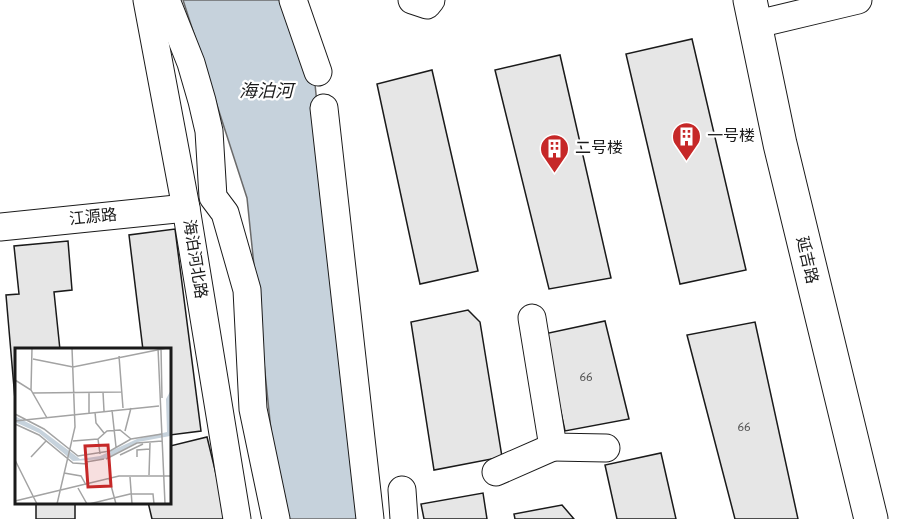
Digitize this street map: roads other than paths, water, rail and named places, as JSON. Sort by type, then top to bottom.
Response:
[{"type":"main road","name":"延吉路","points":[[754,12],[783,155],[871,519]]},
{"type":"street","name":"海泊河北路","points":[[147,0],[186,208],[237,519]]},
{"type":"street","points":[[166,0],[191,63],[202,101],[209,131],[213,197],[225,213],[247,290],[253,409],[276,519]]},
{"type":"street","points":[[293,0],[318,72]]},
{"type":"street","points":[[412,0],[427,5],[431,0]]},
{"type":"street","points":[[754,12],[858,0]]},
{"type":"street","points":[[324,108],[370,519]]},
{"type":"street","name":"江源路","points":[[0,227],[186,208]]},
{"type":"street","points":[[532,318],[553,447]]},
{"type":"street","points":[[496,471],[553,447],[606,448]]},
{"type":"street","points":[[402,490],[404,519]]},
{"type":"water","name":"海泊河","points":[[183,0],[285,0],[315,84],[358,519],[285,519],[276,479],[247,198]]},
{"type":"place","name":"一号楼","points":[[686,162]]},
{"type":"place","name":"二号楼","points":[[554,174]]}]
